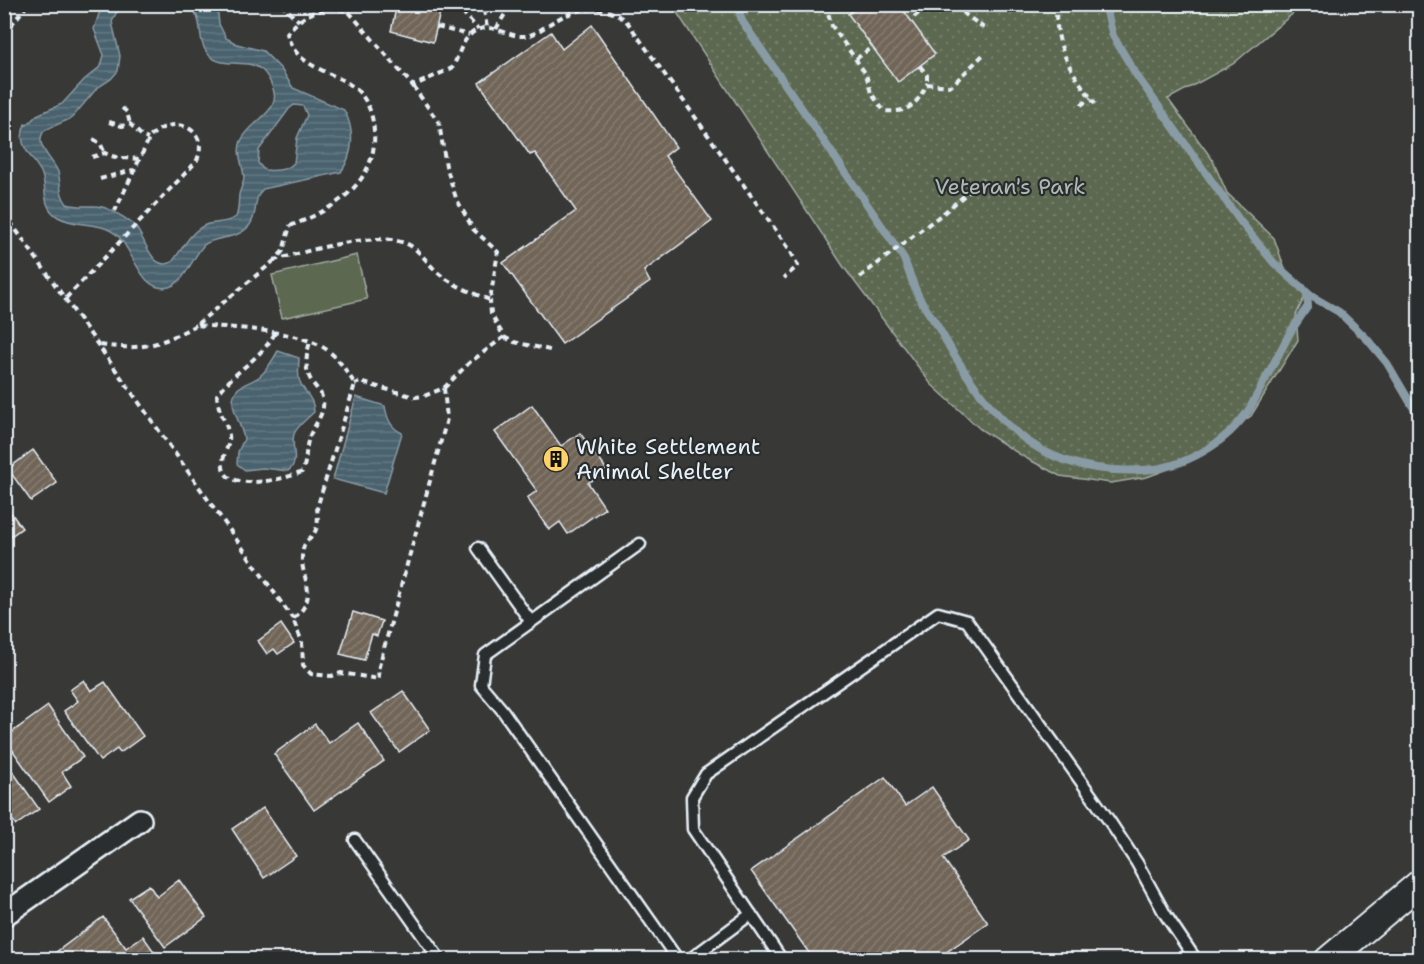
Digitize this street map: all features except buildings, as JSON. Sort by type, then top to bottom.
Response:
[{"type":"street","points":[[4,915],[140,819]]},
{"type":"street","points":[[1328,960],[1419,883]]},
{"type":"lane","points":[[640,544],[485,655],[481,685],[503,711],[678,960]]},
{"type":"lane","points":[[478,548],[531,622]]},
{"type":"lane","points":[[782,960],[693,829],[692,797],[706,774],[938,613],[967,621],[1110,822],[1137,863],[1165,914],[1196,960]]},
{"type":"lane","points":[[355,840],[440,960]]},
{"type":"lane","points":[[689,960],[751,914]]},
{"type":"path","points":[[4,34],[28,4]]},
{"type":"path","points":[[281,4],[299,21]]},
{"type":"path","points":[[455,4],[479,30]]},
{"type":"path","points":[[496,29],[512,4]]},
{"type":"path","points":[[825,4],[832,26],[866,74],[871,93],[884,111],[901,112],[918,101],[927,84],[927,75],[920,66]]},
{"type":"path","points":[[914,17],[930,4]]},
{"type":"path","points":[[956,4],[966,15],[984,28]]},
{"type":"path","points":[[1056,4],[1061,51],[1095,104]]},
{"type":"path","points":[[99,345],[146,347],[196,325],[275,260],[283,251],[290,226],[318,216],[346,195],[368,168],[374,150],[372,116],[369,107],[357,90],[313,66],[292,47],[287,33],[312,12],[341,9],[349,12],[413,86],[438,123],[446,166],[456,198],[473,229],[483,241],[498,252],[490,300],[491,314],[504,337],[514,342],[554,351]]},
{"type":"path","points":[[413,86],[452,68],[461,46],[470,35],[479,30],[496,29],[524,37],[577,11],[605,9],[621,16],[635,32],[790,250],[798,266],[784,278]]},
{"type":"path","points":[[484,10],[487,28]]},
{"type":"path","points":[[436,27],[470,35]]},
{"type":"path","points":[[856,59],[872,47]]},
{"type":"path","points":[[927,84],[951,86],[984,54]]},
{"type":"path","points":[[1081,105],[1091,98]]},
{"type":"path","points":[[122,108],[127,112],[130,124],[148,139]]},
{"type":"path","points":[[109,122],[122,126],[130,124]]},
{"type":"path","points":[[66,298],[184,176],[199,157],[196,137],[190,129],[180,124],[163,127],[148,139],[115,211]]},
{"type":"path","points":[[93,139],[100,142],[105,153]]},
{"type":"path","points":[[92,157],[105,153],[114,157],[126,156],[139,159]]},
{"type":"path","points":[[100,179],[134,170]]},
{"type":"path","points":[[860,277],[984,179]]},
{"type":"path","points":[[4,213],[293,619],[302,642],[303,665],[311,674],[331,676],[341,674],[379,679],[378,670],[447,419],[444,388]]},
{"type":"path","points":[[275,260],[364,240],[396,240],[417,250],[438,273],[455,284],[490,300]]},
{"type":"path","points":[[196,325],[275,333],[310,342],[331,352],[355,384]]},
{"type":"path","points":[[275,333],[261,354],[229,379],[217,395],[219,414],[229,434],[223,457],[224,472],[231,479],[238,481],[280,480],[302,472],[306,463],[308,441],[322,406],[322,398],[307,369],[306,356],[310,342]]},
{"type":"path","points":[[355,384],[360,382],[415,397],[424,396],[444,388],[469,363],[504,337]]},
{"type":"path","points":[[293,619],[303,611],[308,600],[303,558],[304,546],[317,526],[317,508],[355,384]]},
{"type":"green space","name":"Veteran's Park","points":[[672,5],[1303,5],[1233,64],[1168,99],[1212,159],[1227,193],[1274,238],[1286,272],[1305,296],[1296,315],[1298,340],[1251,416],[1182,464],[1147,477],[1111,483],[1060,476],[1024,457],[980,429],[931,384],[843,266]]},
{"type":"green space","points":[[357,255],[367,299],[282,318],[272,275]]},
{"type":"water","points":[[217,4],[219,24],[226,38],[237,44],[263,51],[281,69],[293,88],[344,110],[350,125],[352,141],[341,172],[263,189],[258,197],[254,217],[244,231],[204,245],[180,280],[169,287],[159,287],[151,284],[145,278],[124,243],[111,231],[65,220],[52,213],[47,202],[41,172],[26,150],[22,138],[25,124],[27,125],[37,115],[62,104],[84,80],[101,66],[104,55],[94,29],[102,5],[160,5],[124,8],[116,13],[112,22],[120,56],[118,71],[111,79],[97,88],[72,118],[45,130],[42,135],[42,146],[58,172],[61,192],[67,204],[100,206],[125,218],[137,229],[158,262],[165,264],[172,262],[192,235],[202,227],[236,217],[244,177],[239,154],[241,141],[270,109],[275,95],[267,76],[257,67],[250,64],[221,62],[208,54],[204,48],[195,13],[191,8],[183,5]],"holes":[[[294,105],[303,106],[307,115],[297,138],[294,163],[284,169],[264,170],[258,163],[259,150],[289,109]]]},
{"type":"water","points":[[278,351],[299,358],[299,379],[311,400],[314,412],[295,431],[293,439],[295,458],[288,471],[263,468],[245,470],[237,464],[238,452],[244,439],[234,408],[234,396],[239,388],[264,373]]},
{"type":"water","points":[[356,397],[385,406],[390,422],[402,433],[384,493],[333,479]]},
{"type":"waterway","points":[[737,4],[742,21],[903,257],[920,300],[975,387],[1003,420],[1036,447],[1075,464],[1121,470],[1159,468],[1189,459],[1204,451],[1241,421],[1250,408],[1291,331],[1308,306],[1307,295],[1303,288]]},
{"type":"waterway","points":[[1105,4],[1113,36],[1137,76],[1240,221],[1274,263],[1311,296],[1339,312],[1367,339],[1387,363],[1420,419]]},
{"type":"place","name":"White Settlement Animal Shelter","points":[[556,459]]}]
